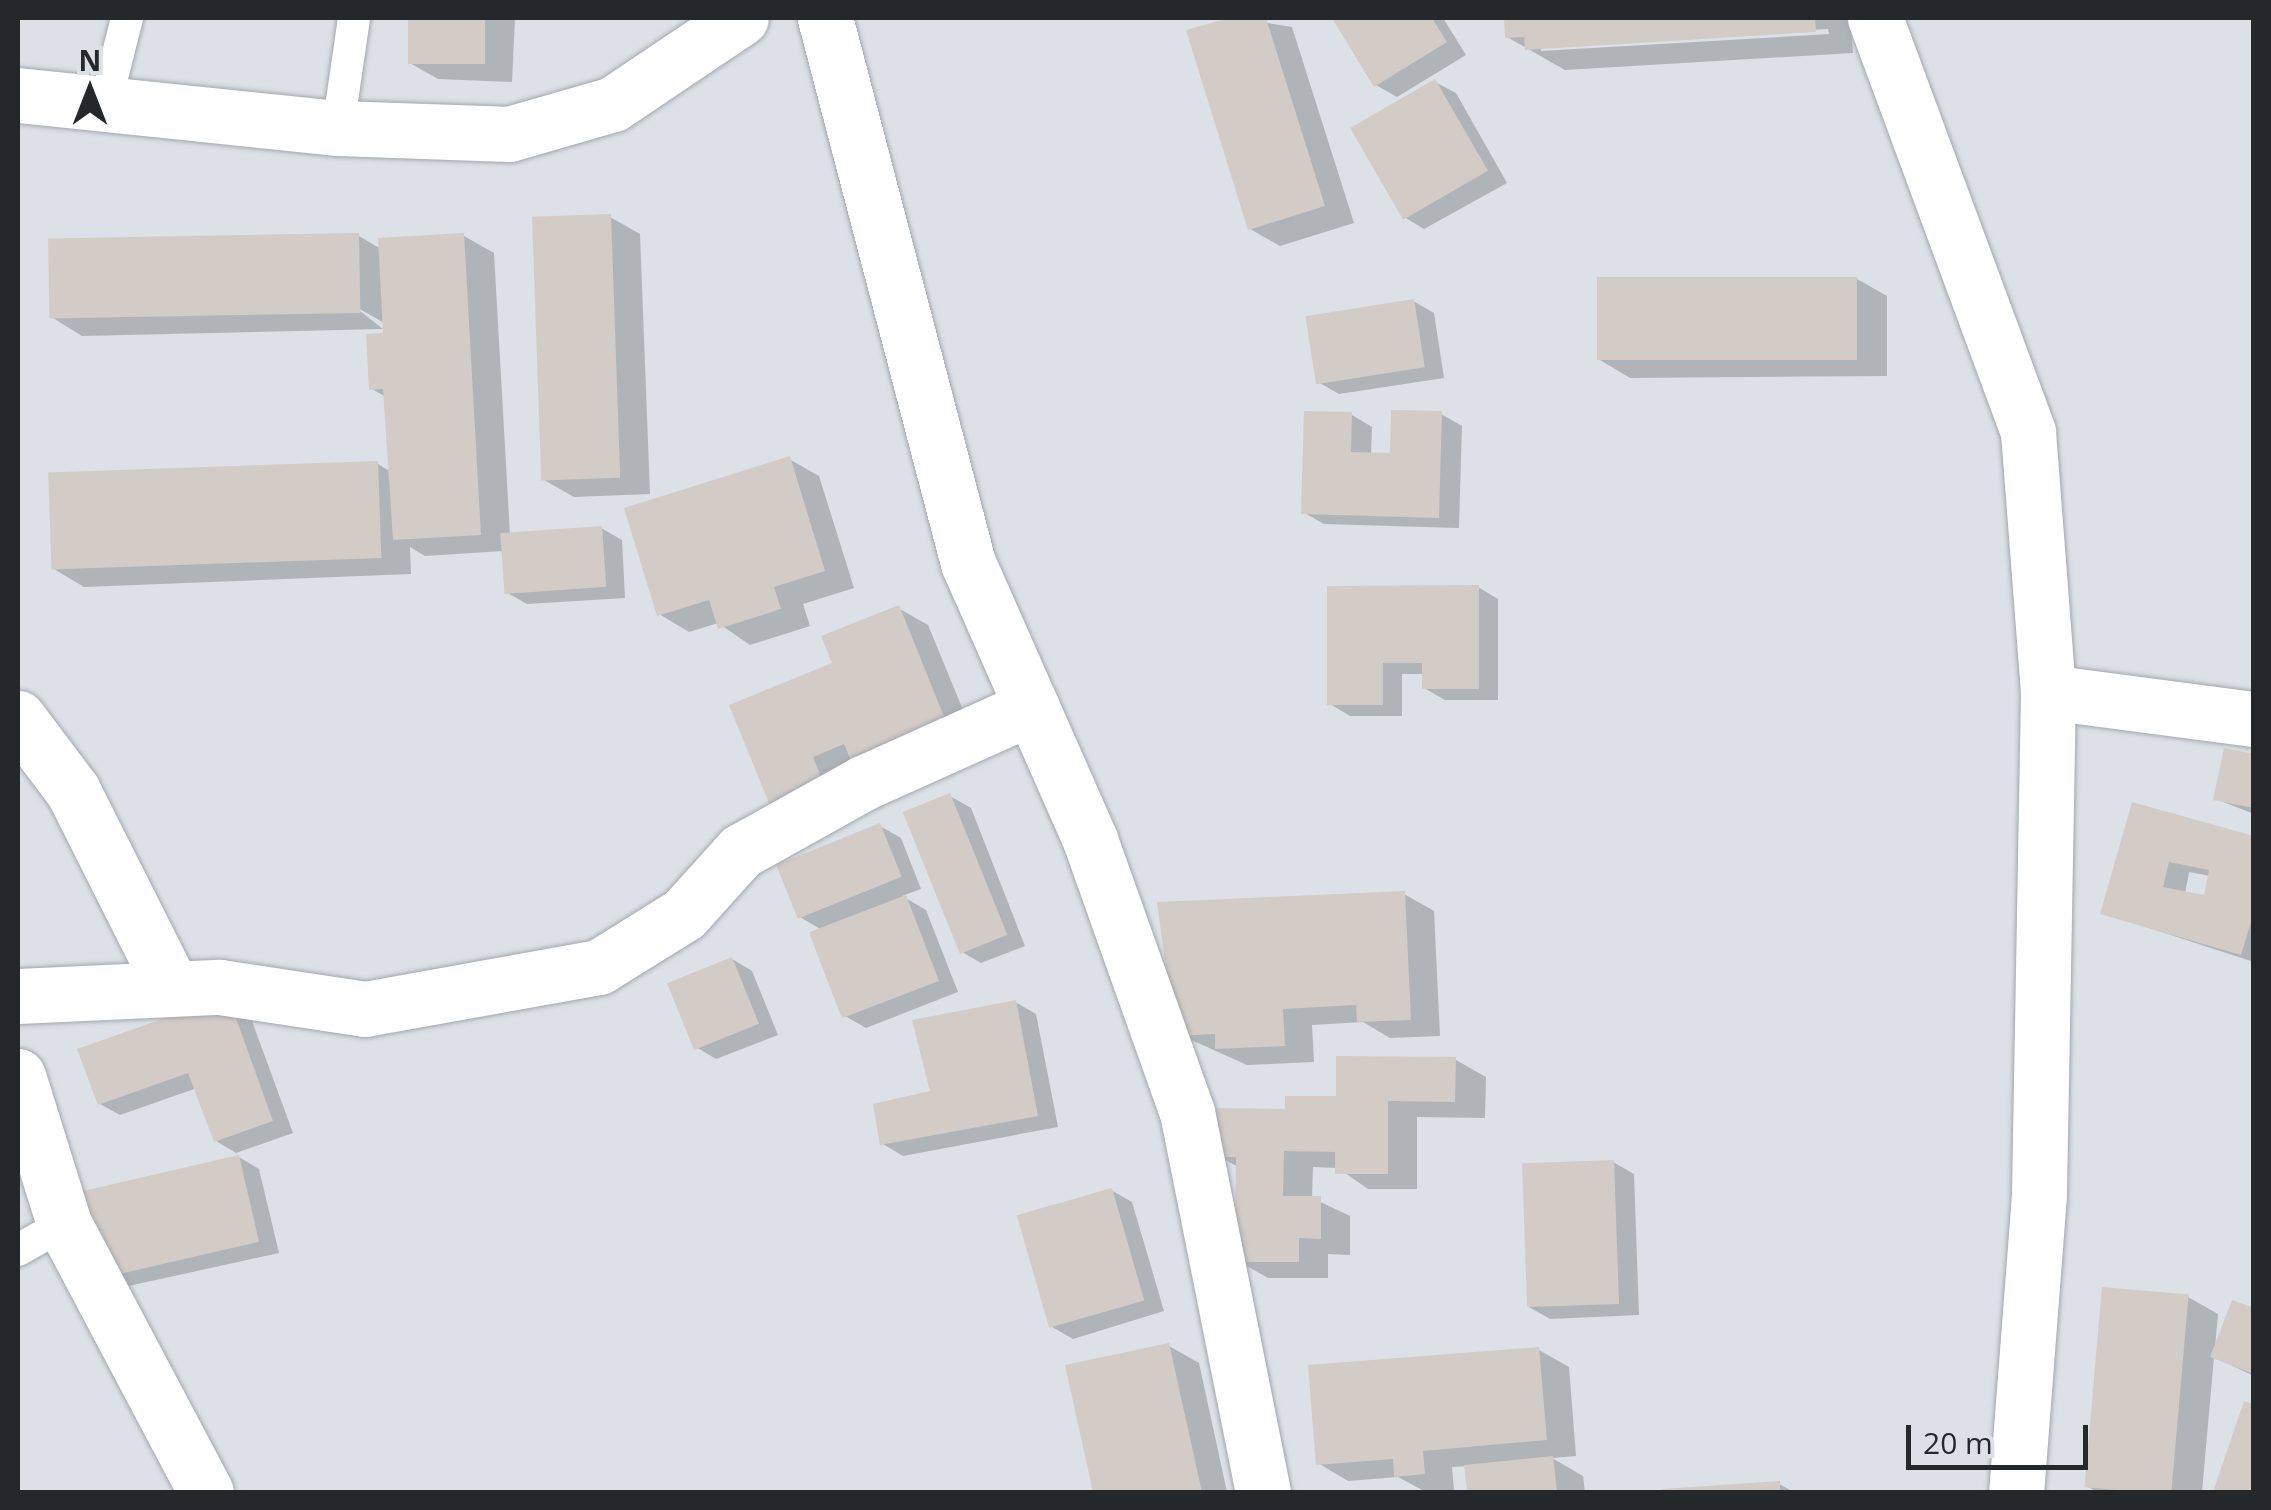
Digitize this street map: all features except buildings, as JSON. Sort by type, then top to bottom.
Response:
[{"type":"street","points":[[18,95],[104,109],[338,128],[509,134],[613,104],[740,18]]},
{"type":"street","points":[[825,18],[968,563],[1032,708],[1186,1112],[1263,1492]]},
{"type":"street","points":[[1875,18],[2028,432],[2048,692],[2039,1195],[2016,1492]]},
{"type":"street","points":[[2048,692],[2254,719]]},
{"type":"street","points":[[18,996],[172,988],[365,1009],[598,967],[684,914],[741,851],[863,783],[1032,708]]},
{"type":"street","points":[[18,718],[73,791],[172,988]]},
{"type":"street","points":[[18,1076],[64,1224],[206,1492]]},
{"type":"lane","points":[[104,109],[128,18]]},
{"type":"lane","points":[[338,128],[354,18]]},
{"type":"lane","points":[[18,1250],[64,1224]]}]
